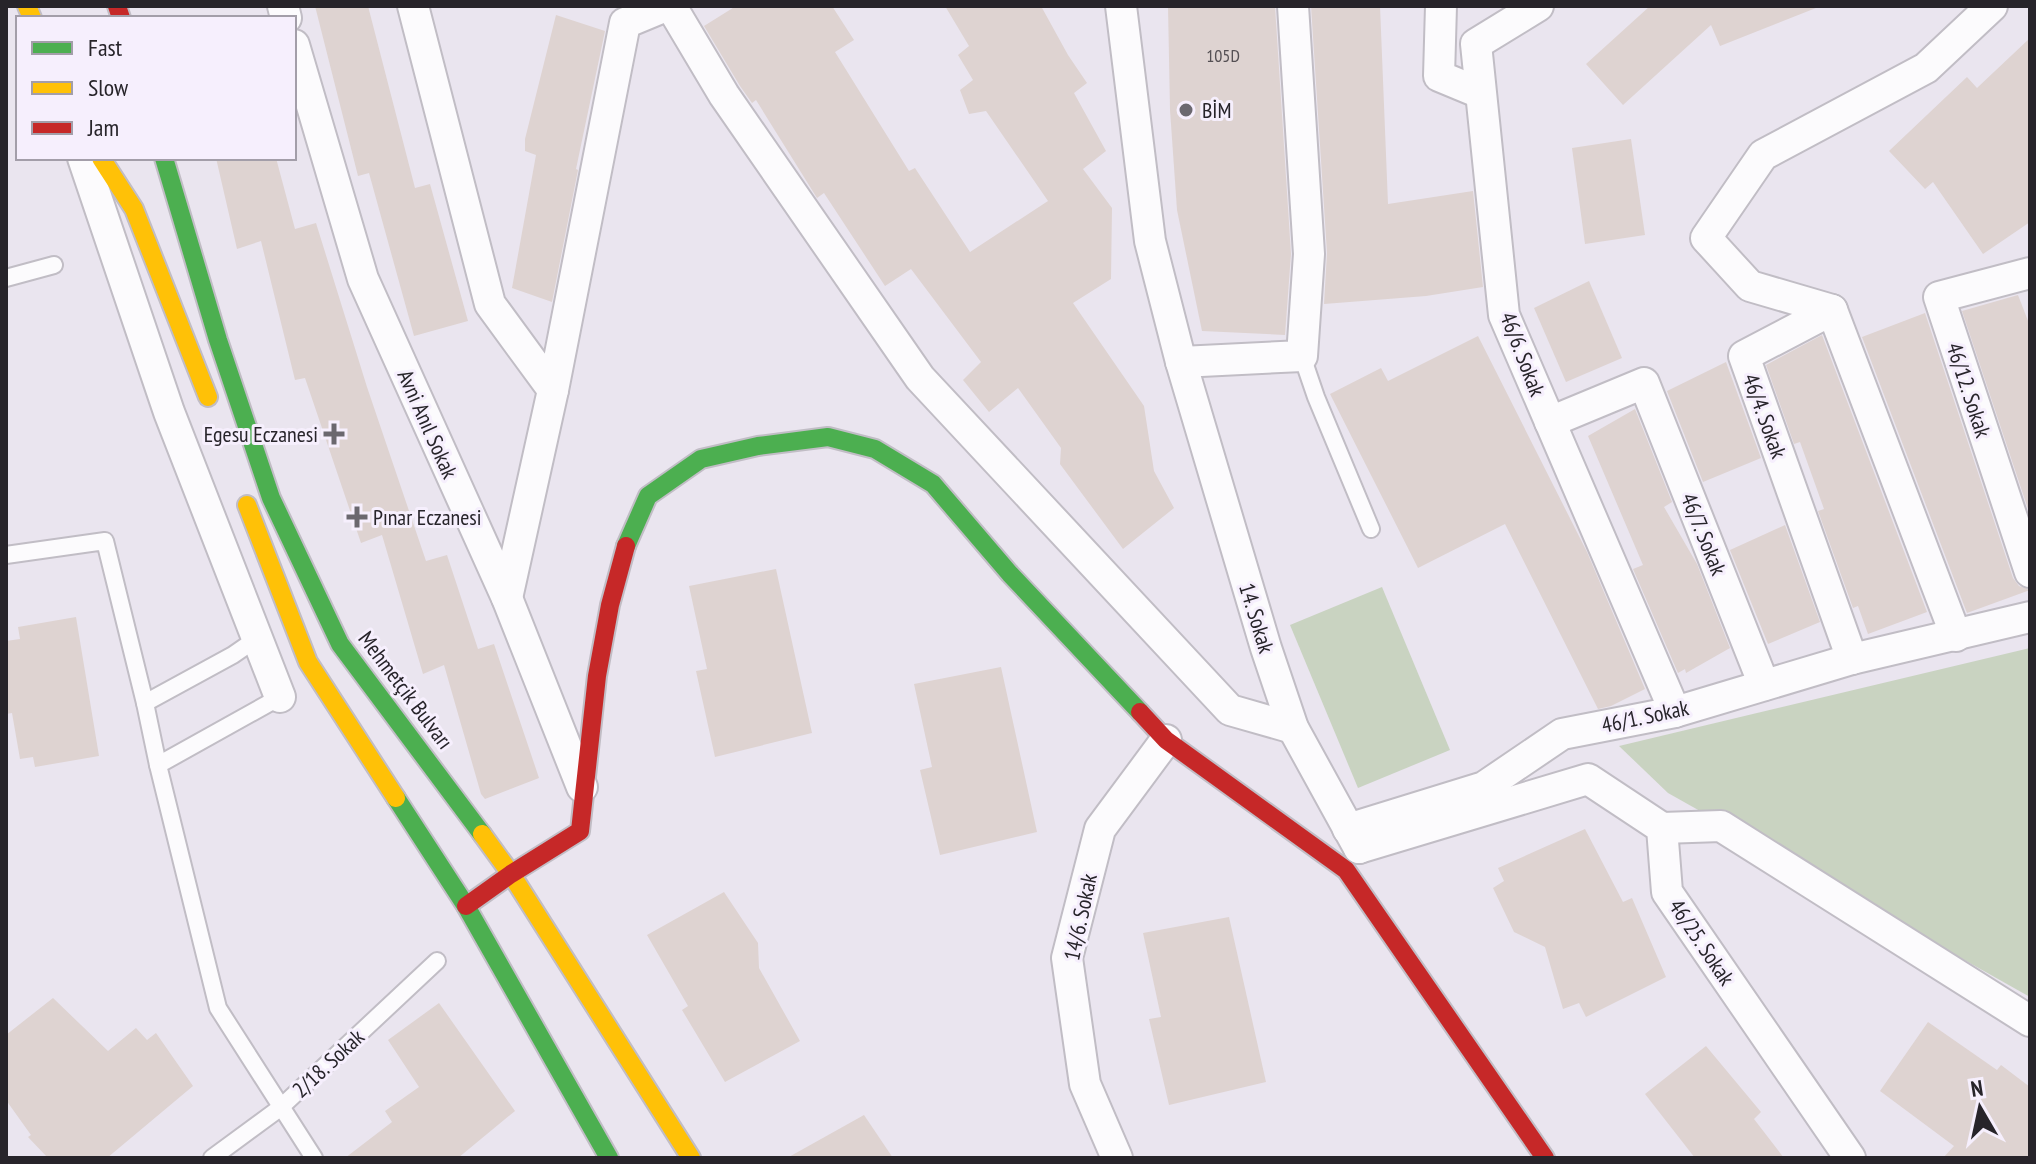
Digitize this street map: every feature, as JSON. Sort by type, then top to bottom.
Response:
[{"type":"main road","points":[[102,160],[134,209],[217,420]]},
{"type":"main road","name":"Mehmetçik Bulvarı","points":[[165,160],[218,340],[271,498],[340,644],[511,874],[691,1158]]},
{"type":"main road","points":[[466,906],[580,831],[597,676],[610,605],[624,550],[648,496],[701,459],[758,446],[828,437],[875,449],[933,484],[1010,574],[1166,740],[1351,849]]},
{"type":"main road","points":[[238,480],[308,662],[466,906],[609,1158]]},
{"type":"main road","name":"14. Sokak","points":[[1351,849],[1545,1158]]},
{"type":"street","points":[[6,7],[14,6]]},
{"type":"street","points":[[413,6],[490,304],[553,390]]},
{"type":"street","points":[[507,598],[553,390],[625,23],[669,6],[724,95],[920,378],[1230,710],[1293,728]]},
{"type":"street","name":"14. Sokak","points":[[1121,6],[1150,241],[1181,362],[1266,648],[1293,728],[1351,849]]},
{"type":"street","points":[[1181,362],[1302,356],[1309,254],[1293,6]]},
{"type":"street","points":[[1441,6],[1439,76],[1480,93]]},
{"type":"street","name":"46/6. Sokak","points":[[1538,6],[1476,44],[1504,315],[1675,712]]},
{"type":"street","points":[[1956,636],[1832,310],[1750,286],[1706,238],[1763,155],[1926,68],[1992,6]]},
{"type":"street","name":"Avni Anıl Sokak","points":[[296,52],[363,279],[507,598],[585,795]]},
{"type":"street","points":[[84,160],[169,412],[280,697]]},
{"type":"street","name":"46/12. Sokak","points":[[2030,273],[1939,297],[2030,572]]},
{"type":"street","name":"46/4. Sokak","points":[[1832,310],[1744,356],[1852,659]]},
{"type":"street","name":"46/7. Sokak","points":[[1550,422],[1644,383],[1764,685]]},
{"type":"street","name":"46/1. Sokak","points":[[1351,849],[1484,787],[1562,734],[1675,712],[1852,659],[2030,617]]},
{"type":"street","points":[[280,697],[308,662],[340,644]]},
{"type":"street","name":"14/6. Sokak","points":[[1117,1158],[1085,1084],[1067,958],[1100,829],[1166,740]]},
{"type":"street","points":[[1351,849],[1588,779],[1662,828],[1721,826],[2030,1021]]},
{"type":"street","name":"46/25. Sokak","points":[[1662,828],[1667,892],[1850,1158]]},
{"type":"lane","points":[[6,278],[54,265]]},
{"type":"lane","points":[[1302,356],[1371,529]]},
{"type":"lane","points":[[6,555],[105,541],[218,1008],[314,1158]]},
{"type":"lane","points":[[145,703],[233,655],[259,637]]},
{"type":"lane","points":[[158,765],[280,697]]},
{"type":"lane","name":"2/18. Sokak","points":[[212,1158],[280,1108],[437,961]]},
{"type":"green space","points":[[1382,587],[1450,750],[1358,788],[1290,625]]},
{"type":"green space","points":[[2030,648],[2030,997],[1668,793],[1619,746]]},
{"type":"building","points":[[315,6],[368,6],[415,188],[430,184],[468,321],[414,336],[369,173],[358,176]]},
{"type":"building","points":[[736,6],[832,6],[854,40],[835,52],[909,171],[915,168],[970,252],[1048,201],[986,111],[969,114],[960,90],[973,80],[958,55],[969,46],[945,6],[1041,6],[1087,83],[1074,93],[1106,151],[1083,169],[1112,208],[1111,279],[1073,303],[1144,406],[1154,471],[1174,508],[1123,549],[1060,464],[1061,448],[1018,388],[989,412],[963,380],[981,362],[911,269],[885,286],[824,193],[817,198],[756,100],[752,103],[740,86],[704,26]]},
{"type":"building","points":[[1168,6],[1275,6],[1291,254],[1285,335],[1202,331],[1177,210],[1170,110]]},
{"type":"building","points":[[1311,6],[1380,6],[1388,204],[1473,191],[1483,287],[1426,296],[1324,304],[1327,253]]},
{"type":"building","points":[[1650,6],[1816,8],[1720,46],[1711,25],[1623,105],[1586,64]]},
{"type":"building","points":[[556,15],[605,31],[552,302],[512,288],[536,155],[525,151],[525,139]]},
{"type":"building","points":[[2030,38],[2030,222],[1983,254],[1933,182],[1925,189],[1889,151],[1967,77],[1977,88]]},
{"type":"building","points":[[1631,139],[1645,235],[1585,244],[1572,148]]},
{"type":"building","points":[[216,160],[277,160],[295,229],[316,223],[426,561],[447,555],[478,649],[494,644],[539,778],[485,799],[481,794],[444,665],[423,674],[382,535],[361,543],[305,378],[295,380],[261,241],[237,249]]},
{"type":"building","points":[[1589,281],[1622,358],[1566,382],[1534,308]]},
{"type":"building","points":[[2018,295],[2030,326],[2030,515],[1962,311]]},
{"type":"building","points":[[1925,313],[2013,578],[2019,586],[2030,590],[1967,613],[1862,337]]},
{"type":"building","points":[[1822,335],[1927,612],[1868,634],[1858,606],[1853,608],[1818,511],[1824,509],[1800,442],[1794,444],[1766,365]]},
{"type":"building","points":[[1478,336],[1587,552],[1645,689],[1611,706],[1598,709],[1505,524],[1418,568],[1330,394],[1381,368],[1388,381]]},
{"type":"building","points":[[1726,362],[1761,458],[1703,482],[1667,391]]},
{"type":"building","points":[[1635,409],[1672,502],[1664,507],[1697,564],[1730,648],[1686,673],[1685,669],[1678,673],[1633,569],[1643,565],[1588,436]]},
{"type":"building","points":[[1785,525],[1820,622],[1768,644],[1730,550]]},
{"type":"building","points":[[776,569],[812,733],[715,757],[696,671],[707,669],[689,586]]},
{"type":"building","points":[[76,617],[99,756],[35,767],[33,757],[20,759],[12,713],[6,714],[6,641],[20,639],[18,627]]},
{"type":"building","points":[[1001,667],[1037,832],[940,855],[920,770],[932,767],[914,684]]},
{"type":"building","points":[[1585,829],[1623,902],[1632,898],[1666,977],[1586,1017],[1579,1003],[1563,1009],[1545,947],[1514,932],[1493,888],[1504,881],[1498,868]]},
{"type":"building","points":[[724,892],[758,943],[759,968],[800,1041],[725,1082],[682,1010],[688,1006],[647,935]]},
{"type":"building","points":[[1229,917],[1266,1082],[1169,1105],[1149,1019],[1161,1017],[1143,933]]},
{"type":"building","points":[[53,998],[108,1051],[136,1028],[147,1040],[156,1033],[193,1086],[107,1158],[48,1158],[28,1137],[31,1135],[6,1100],[6,1035]]},
{"type":"building","points":[[439,1003],[515,1111],[458,1158],[345,1158],[392,1122],[385,1111],[419,1087],[388,1040]]},
{"type":"building","points":[[1928,1022],[1997,1070],[2001,1065],[2030,1087],[2030,1158],[1943,1158],[1954,1146],[1880,1091]]},
{"type":"building","points":[[1706,1046],[1761,1112],[1754,1119],[1784,1158],[1695,1158],[1645,1094]]},
{"type":"building","points":[[864,1115],[893,1158],[787,1158]]},
{"type":"traffic: fast","points":[[165,160],[218,340],[271,498],[340,644],[482,834]]},
{"type":"traffic: fast","points":[[626,546],[648,496],[701,459],[758,446],[828,437],[875,449],[933,484],[1010,574],[1140,712]]},
{"type":"traffic: fast","points":[[396,798],[466,906],[609,1158]]},
{"type":"traffic: slow","points":[[27,6],[31,16]]},
{"type":"traffic: slow","points":[[102,160],[134,209],[208,397]]},
{"type":"traffic: slow","points":[[247,505],[308,662],[396,798]]},
{"type":"traffic: slow","points":[[482,834],[511,874],[691,1158]]},
{"type":"traffic: jam","points":[[117,6],[120,16]]},
{"type":"traffic: jam","points":[[466,906],[580,831],[597,676],[610,605],[626,546]]},
{"type":"traffic: jam","points":[[1140,712],[1166,740],[1346,870],[1545,1158]]},
{"type":"place","name":"BİM","points":[[1186,110]]},
{"type":"place","name":"Egesu Eczanesi","points":[[334,434]]},
{"type":"place","name":"Pınar Eczanesi","points":[[357,517]]}]
